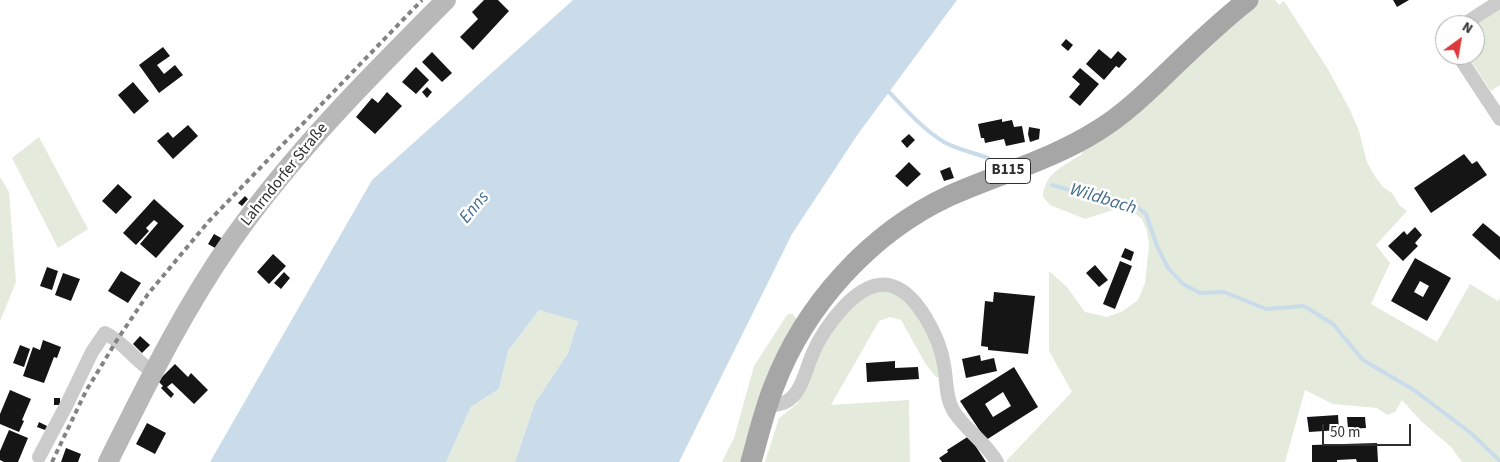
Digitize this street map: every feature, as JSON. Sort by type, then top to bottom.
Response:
[{"type":"main road","name":"B115","points":[[751,462],[767,405],[786,359],[817,306],[855,262],[878,242],[921,211],[947,197],[1071,146],[1099,130],[1124,112],[1214,28],[1248,0]]},
{"type":"street","name":"Lahrndorfer Straße","points":[[108,462],[153,372],[189,308],[232,240],[312,138],[446,0]]},
{"type":"street","points":[[1478,15],[1500,1]]},
{"type":"street","points":[[1465,65],[1500,119]]},
{"type":"street","points":[[767,405],[781,404],[789,400],[796,392],[813,351],[833,320],[852,298],[867,288],[888,285],[899,289],[912,300],[931,327],[940,346],[948,399],[954,411],[992,453],[997,462]]},
{"type":"street","points":[[39,457],[92,352],[105,333],[123,344],[142,365],[153,372]]},
{"type":"shaded area","points":[[1259,0],[1275,0],[1279,5],[1284,1],[1329,71],[1350,110],[1359,131],[1367,162],[1374,175],[1383,187],[1392,193],[1400,206],[1407,211],[1376,245],[1390,263],[1371,304],[1437,342],[1470,284],[1498,301],[1500,298],[1500,462],[1462,462],[1451,447],[1421,421],[1402,400],[1395,412],[1387,415],[1377,408],[1333,404],[1305,390],[1285,462],[1007,462],[1072,392],[1049,351],[1049,271],[1067,287],[1085,312],[1107,317],[1123,311],[1138,300],[1145,283],[1149,245],[1147,231],[1142,219],[1133,212],[1119,208],[1085,219],[1050,205],[1043,197],[1047,182],[1056,171],[1082,154],[1084,146]]},
{"type":"shaded area","points":[[1500,8],[1500,85],[1491,91],[1474,65],[1485,65],[1485,18]]},
{"type":"shaded area","points":[[39,137],[88,229],[58,248],[12,158]]},
{"type":"shaded area","points":[[0,177],[9,192],[16,282],[0,321]]},
{"type":"shaded area","points":[[875,288],[901,295],[933,336],[939,377],[936,377],[925,363],[901,320],[890,317],[879,321],[831,405],[909,400],[910,462],[765,462],[779,418],[797,404],[826,338],[846,311]]},
{"type":"shaded area","points":[[539,310],[578,320],[568,353],[535,403],[515,462],[446,462],[471,407],[499,389],[508,351]]},
{"type":"shaded area","points":[[789,314],[793,314],[797,320],[744,462],[722,462],[734,438],[754,366]]},
{"type":"water","name":"Enns","points":[[573,0],[957,0],[858,134],[792,234],[679,462],[515,462],[535,403],[568,353],[578,321],[539,310],[508,351],[499,389],[471,407],[446,462],[210,462],[372,180]]},
{"type":"building","points":[[484,0],[498,0],[509,11],[473,50],[460,37],[478,19],[472,12]]},
{"type":"building","points":[[1393,0],[1409,0],[1397,7]]},
{"type":"building","points":[[1066,39],[1073,45],[1068,51],[1061,45]]},
{"type":"building","points":[[163,47],[170,56],[157,65],[164,74],[175,65],[183,75],[159,93],[139,65]]},
{"type":"building","points":[[1099,49],[1111,59],[1118,51],[1127,59],[1119,68],[1116,66],[1104,80],[1086,64]]},
{"type":"building","points":[[432,52],[452,73],[442,82],[422,62]]},
{"type":"building","points":[[416,67],[429,80],[416,94],[402,82]]},
{"type":"building","points":[[1080,68],[1099,84],[1080,106],[1069,97],[1080,84],[1072,77]]},
{"type":"building","points":[[133,82],[149,101],[134,114],[118,95]]},
{"type":"building","points":[[427,87],[432,92],[427,98],[422,92]]},
{"type":"building","points":[[387,92],[402,106],[375,134],[356,117],[372,98],[378,103]]},
{"type":"building","points":[[1002,119],[1002,122],[1012,120],[1014,127],[1022,126],[1025,142],[1006,146],[1004,139],[985,143],[984,138],[981,138],[978,124]]},
{"type":"building","points":[[188,125],[198,136],[173,159],[157,141],[168,132],[173,138]]},
{"type":"building","points":[[1029,127],[1040,129],[1039,139],[1030,142]]},
{"type":"building","points":[[909,134],[915,140],[907,148],[901,141]]},
{"type":"building","points":[[1464,154],[1472,164],[1477,161],[1487,175],[1431,213],[1414,188]]},
{"type":"building","points":[[909,162],[921,174],[907,187],[895,176]]},
{"type":"building","points":[[950,167],[954,178],[944,181],[940,171]]},
{"type":"building","points":[[118,184],[132,197],[116,214],[102,201]]},
{"type":"building","points":[[245,196],[248,199],[242,206],[238,203]]},
{"type":"building","points":[[154,199],[184,226],[156,258],[140,244],[158,223],[154,220],[146,228],[149,231],[136,245],[123,233]]},
{"type":"building","points":[[1483,223],[1500,237],[1500,260],[1472,235]]},
{"type":"building","points":[[1415,227],[1422,235],[1415,243],[1418,246],[1403,261],[1388,246],[1404,231],[1407,235]]},
{"type":"building","points":[[214,234],[223,239],[217,249],[208,244]]},
{"type":"building","points":[[1125,248],[1134,252],[1131,261],[1121,257]]},
{"type":"building","points":[[273,254],[286,266],[269,284],[257,272]]},
{"type":"building","points":[[1415,258],[1451,278],[1427,321],[1391,301]],"holes":[[[1420,281],[1429,286],[1423,297],[1414,292]]]},
{"type":"building","points":[[1120,261],[1132,266],[1115,309],[1103,304]]},
{"type":"building","points":[[1095,265],[1108,280],[1099,287],[1086,273]]},
{"type":"building","points":[[47,267],[58,271],[52,290],[40,286]]},
{"type":"building","points":[[121,271],[141,283],[128,303],[108,291]]},
{"type":"building","points":[[284,272],[290,278],[281,289],[274,283]]},
{"type":"building","points":[[63,273],[80,279],[71,301],[55,295]]},
{"type":"building","points":[[994,292],[1035,296],[1028,354],[988,350],[988,347],[981,346],[985,301],[993,302]]},
{"type":"building","points":[[140,336],[150,345],[142,353],[133,344]]},
{"type":"building","points":[[43,340],[61,347],[57,358],[54,357],[44,383],[23,376],[33,347],[40,350]]},
{"type":"building","points":[[20,345],[30,349],[24,367],[13,363]]},
{"type":"building","points":[[980,355],[981,361],[994,358],[997,371],[966,378],[962,359]]},
{"type":"building","points":[[895,361],[895,368],[918,367],[919,379],[867,382],[866,363]]},
{"type":"building","points":[[175,364],[188,377],[191,373],[208,390],[194,404],[172,383],[167,387],[174,394],[171,398],[161,388],[163,386],[158,381]]},
{"type":"building","points":[[1014,367],[1038,407],[986,440],[960,401]],"holes":[[[1003,392],[1011,406],[993,417],[985,404]]]},
{"type":"building","points":[[10,390],[31,399],[19,432],[0,424],[0,414]]},
{"type":"building","points":[[54,398],[60,398],[60,405],[54,405]]},
{"type":"building","points":[[1338,415],[1339,430],[1309,432],[1307,417]]},
{"type":"building","points":[[1347,417],[1365,417],[1366,428],[1348,429]]},
{"type":"building","points":[[39,422],[47,426],[45,430],[37,427]]},
{"type":"building","points":[[147,423],[166,433],[155,454],[136,444]]},
{"type":"building","points":[[9,430],[28,438],[18,462],[4,462],[0,460],[0,451]]},
{"type":"building","points":[[969,436],[986,462],[942,462],[939,458],[948,452],[947,450]]},
{"type":"building","points":[[1377,443],[1378,462],[1357,462],[1356,459],[1337,460],[1337,462],[1312,462],[1312,445]]},
{"type":"building","points":[[66,448],[81,454],[78,462],[61,462]]},
{"type":"waterway","name":"Wildbach","points":[[886,89],[936,137],[955,147],[988,158]]},
{"type":"waterway","name":"Wildbach","points":[[1052,185],[1136,206],[1146,214],[1157,246],[1168,268],[1183,284],[1200,293],[1224,292],[1266,309],[1304,306],[1333,324],[1363,360],[1414,390],[1472,434],[1500,461]]},
{"type":"railway","points":[[52,462],[86,391],[148,294],[209,221],[422,0]]}]
